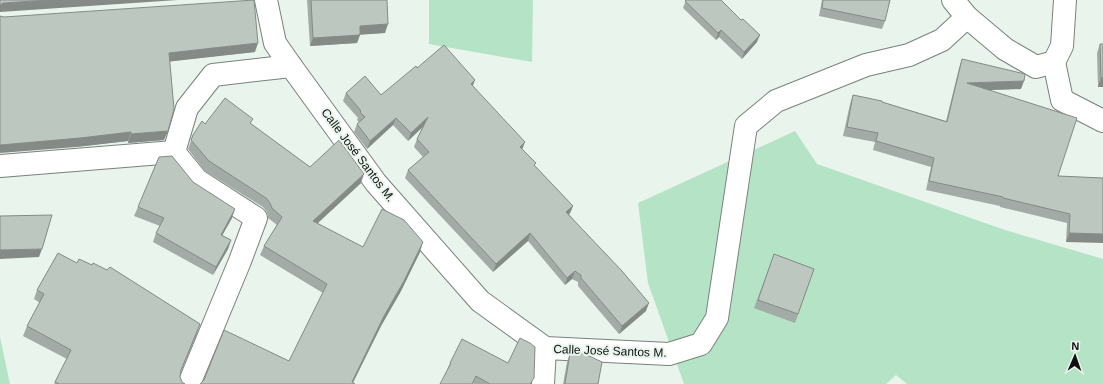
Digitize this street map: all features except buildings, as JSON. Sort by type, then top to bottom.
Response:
[{"type":"street","name":"Calle José Santos M.","points":[[266,0],[275,43],[291,66],[376,183],[480,301],[545,348],[669,354],[701,344],[717,318],[746,126],[776,101],[866,65],[909,55],[942,40],[967,17]]},
{"type":"street","points":[[953,0],[967,17],[1005,48],[1036,67],[1054,62]]},
{"type":"street","points":[[1065,0],[1062,46],[1054,62],[1062,100],[1103,121]]},
{"type":"street","points":[[174,152],[187,108],[213,75],[291,66]]},
{"type":"street","points":[[0,166],[174,152]]},
{"type":"street","points":[[174,152],[197,180],[256,218],[240,261],[189,384]]},
{"type":"street","points":[[543,384],[545,348]]},
{"type":"green space","points":[[429,0],[533,0],[532,62],[429,44]]},
{"type":"green space","points":[[795,131],[817,164],[1005,230],[1103,259],[1103,384],[907,384],[896,375],[886,384],[684,384],[648,283],[638,203]]},
{"type":"green space","points":[[0,337],[10,384],[0,384]]}]
